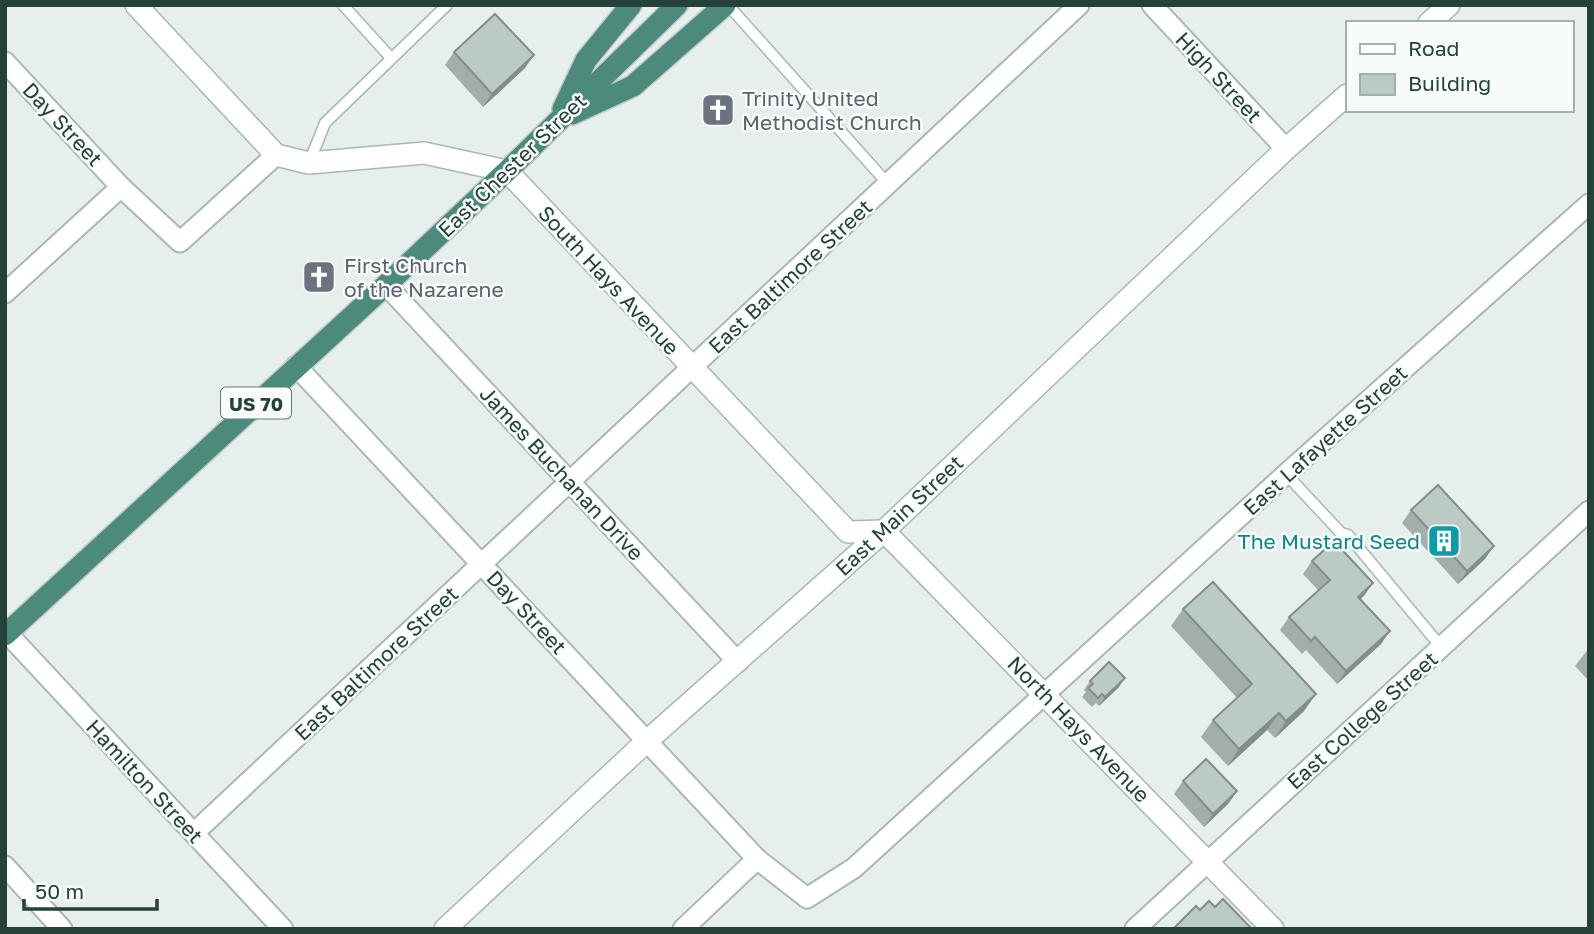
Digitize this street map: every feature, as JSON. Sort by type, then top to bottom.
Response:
[{"type":"highway","points":[[558,121],[586,60],[631,5]]},
{"type":"highway","name":"East Chester Street","points":[[6,634],[386,285],[677,5]]},
{"type":"highway","points":[[558,121],[633,86],[726,5]]},
{"type":"street","points":[[136,5],[276,155],[309,163],[424,153],[507,171]]},
{"type":"street","name":"East Baltimore Street","points":[[194,833],[1079,5]]},
{"type":"street","name":"High Street","points":[[1152,5],[1286,149]]},
{"type":"street","points":[[1431,21],[1449,5]]},
{"type":"street","name":"Day Street","points":[[5,62],[121,187],[180,242],[276,155]]},
{"type":"street","name":"East Main Street","points":[[445,929],[647,741],[884,531],[1286,149],[1346,96]]},
{"type":"street","name":"South Hays Avenue","points":[[507,171],[848,532],[884,531]]},
{"type":"street","points":[[5,293],[121,187]]},
{"type":"street","name":"East Lafayette Street","points":[[757,859],[807,898],[853,868],[1286,474],[1589,204]]},
{"type":"street","name":"James Buchanan Drive","points":[[386,285],[738,662]]},
{"type":"street","name":"Day Street","points":[[296,366],[757,859]]},
{"type":"street","name":"East College Street","points":[[1135,929],[1589,510]]},
{"type":"street","name":"North Hays Avenue","points":[[884,531],[1273,929]]},
{"type":"street","name":"Hamilton Street","points":[[6,634],[283,929]]},
{"type":"street","points":[[683,929],[757,859]]},
{"type":"street","points":[[5,866],[62,929]]},
{"type":"lane","points":[[343,5],[391,58]]},
{"type":"lane","points":[[309,163],[325,123],[447,5]]},
{"type":"lane","points":[[726,5],[888,184]]},
{"type":"lane","points":[[1286,474],[1340,533],[1349,535],[1442,648]]},
{"type":"building","points":[[495,14],[534,55],[492,94],[454,52]]},
{"type":"building","points":[[1438,485],[1494,546],[1467,571],[1411,510]]},
{"type":"building","points":[[1334,541],[1373,583],[1358,597],[1390,631],[1346,671],[1315,637],[1311,641],[1289,617],[1330,580],[1312,561]]},
{"type":"building","points":[[1213,582],[1316,694],[1286,721],[1279,713],[1239,749],[1213,720],[1252,684],[1183,609]]},
{"type":"building","points":[[1109,662],[1125,678],[1105,697],[1102,694],[1098,698],[1088,688],[1093,684],[1090,681]]},
{"type":"building","points":[[1206,759],[1237,791],[1213,814],[1183,781]]},
{"type":"building","points":[[1223,899],[1252,929],[1173,929],[1196,906],[1200,910],[1209,901],[1215,907]]},
{"type":"place","name":"Trinity United Methodist Church","points":[[718,110]]},
{"type":"place","name":"First Church of the Nazarene","points":[[319,277]]},
{"type":"place","name":"The Mustard Seed","points":[[1444,541]]}]
